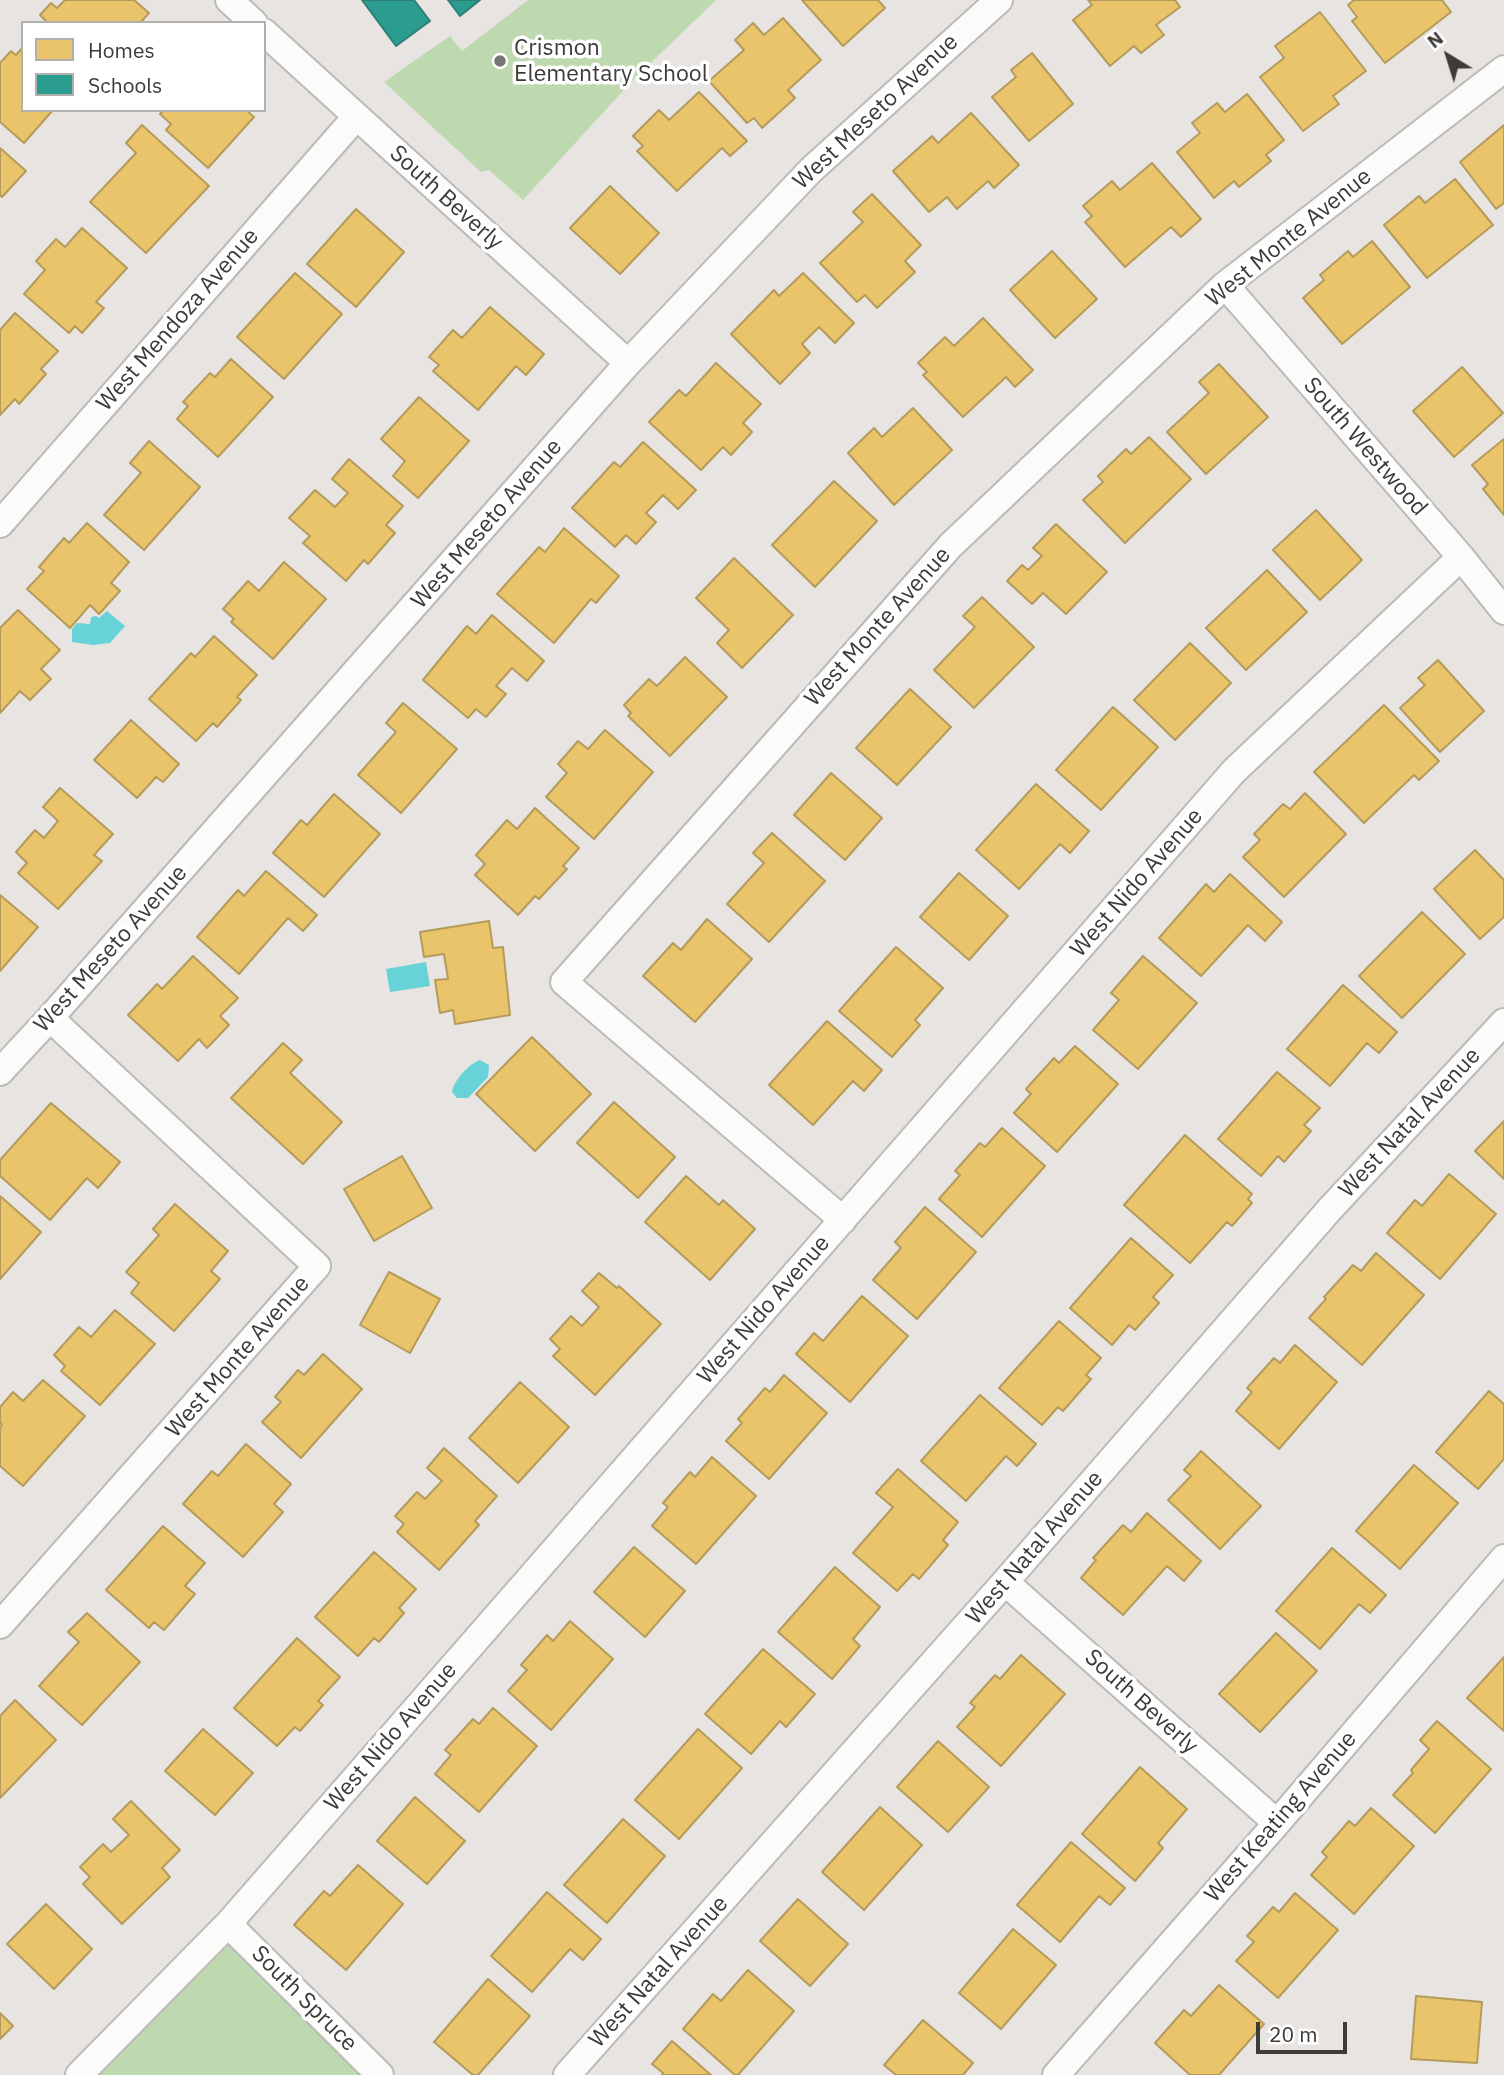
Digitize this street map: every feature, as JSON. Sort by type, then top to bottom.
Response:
[{"type":"street","points":[[229,0],[252,21]]},
{"type":"street","name":"West Meseto Avenue","points":[[0,1072],[628,363],[811,170],[999,0]]},
{"type":"street","name":"South Beverly","points":[[266,34],[628,363]]},
{"type":"street","name":"West Monte Avenue","points":[[843,1220],[564,982],[951,545],[1225,285],[1504,69]]},
{"type":"street","name":"West Mendoza Avenue","points":[[0,524],[356,117]]},
{"type":"street","name":"South Westwood","points":[[1225,285],[1461,557],[1504,611]]},
{"type":"street","name":"West Nido Avenue","points":[[79,2075],[228,1924],[1234,771],[1461,557]]},
{"type":"street","name":"West Monte Avenue","points":[[0,1625],[317,1266],[50,1018]]},
{"type":"street","name":"West Natal Avenue","points":[[567,2075],[1005,1583],[1330,1209],[1504,1022]]},
{"type":"street","name":"West Keating Avenue","points":[[1056,2075],[1504,1558]]},
{"type":"street","name":"South Beverly","points":[[1005,1583],[1277,1823]]},
{"type":"street","name":"South Spruce","points":[[228,1924],[380,2075]]},
{"type":"green space","name":"Crismon Elementary School","points":[[528,0],[716,0],[632,81],[523,200],[489,170],[481,172],[384,82],[450,36],[462,51]]},
{"type":"green space","points":[[228,1924],[380,2075],[79,2075]]},
{"type":"water","points":[[107,611],[125,626],[110,643],[93,645],[72,642],[72,629],[77,623],[90,624],[91,617],[99,618]]},
{"type":"water","points":[[426,962],[430,986],[390,992],[386,969]]},
{"type":"water","points":[[480,1060],[489,1065],[488,1077],[468,1098],[457,1098],[452,1092],[456,1082],[467,1069]]},
{"type":"building: Homes","points":[[65,0],[134,0],[149,13],[142,21],[46,21],[40,15],[51,3],[57,8]]},
{"type":"building: Homes","points":[[802,0],[878,0],[885,8],[843,46]]},
{"type":"building: Homes","points":[[1088,0],[1175,0],[1180,7],[1156,25],[1164,35],[1141,53],[1134,46],[1110,66],[1073,20],[1092,5]]},
{"type":"building: Homes","points":[[1354,0],[1442,0],[1451,12],[1385,63],[1352,21],[1357,17],[1348,5]]},
{"type":"building: Homes","points":[[1320,12],[1366,71],[1333,96],[1339,104],[1303,131],[1260,77],[1284,58],[1275,46]]},
{"type":"building: Homes","points":[[783,18],[821,60],[788,90],[795,98],[762,128],[754,118],[747,123],[709,81],[744,50],[735,40],[753,23],[764,35]]},
{"type":"building: Homes","points":[[21,49],[21,112],[51,112],[24,143],[0,122],[0,63],[11,51],[16,55]]},
{"type":"building: Homes","points":[[1032,53],[1073,104],[1029,141],[992,97],[1016,77],[1011,70]]},
{"type":"building: Homes","points":[[699,92],[747,141],[730,156],[722,148],[677,191],[637,151],[643,146],[633,136],[659,110],[669,120]]},
{"type":"building: Homes","points":[[1247,94],[1284,140],[1266,155],[1271,161],[1239,187],[1234,181],[1214,198],[1177,152],[1200,133],[1192,123],[1217,103],[1225,112]]},
{"type":"building: Homes","points":[[248,112],[254,117],[208,168],[166,130],[171,124],[160,114]]},
{"type":"building: Homes","points":[[971,113],[1019,165],[994,188],[988,181],[957,209],[947,197],[929,212],[893,171],[932,136],[938,143]]},
{"type":"building: Homes","points":[[142,125],[209,186],[146,253],[90,202],[136,153],[126,143]]},
{"type":"building: Homes","points":[[1504,125],[1504,203],[1496,209],[1460,162]]},
{"type":"building: Homes","points":[[0,148],[26,171],[2,197],[0,195]]},
{"type":"building: Homes","points":[[1152,163],[1201,219],[1181,237],[1171,227],[1125,267],[1085,222],[1092,216],[1083,206],[1112,181],[1120,190]]},
{"type":"building: Homes","points":[[1455,179],[1493,225],[1427,278],[1384,225],[1419,196],[1425,203]]},
{"type":"building: Homes","points":[[610,186],[659,233],[620,274],[570,228]]},
{"type":"building: Homes","points":[[872,194],[921,245],[905,261],[915,272],[877,308],[865,295],[857,302],[820,263],[863,222],[853,212]]},
{"type":"building: Homes","points":[[356,209],[404,252],[356,307],[307,264]]},
{"type":"building: Homes","points":[[82,228],[127,268],[96,302],[104,308],[82,333],[75,326],[69,333],[24,294],[45,270],[36,261],[56,239],[65,247]]},
{"type":"building: Homes","points":[[1372,241],[1410,287],[1342,344],[1303,298],[1324,280],[1320,275],[1348,251],[1353,257]]},
{"type":"building: Homes","points":[[1052,251],[1097,299],[1055,338],[1010,290]]},
{"type":"building: Homes","points":[[295,273],[342,314],[284,379],[237,337]]},
{"type":"building: Homes","points":[[803,273],[854,323],[835,343],[819,327],[802,344],[810,353],[780,384],[731,334],[774,290],[779,296]]},
{"type":"building: Homes","points":[[490,307],[544,354],[526,375],[516,366],[478,410],[433,371],[439,365],[429,357],[453,330],[462,338]]},
{"type":"building: Homes","points":[[15,313],[58,351],[41,369],[46,374],[19,404],[15,399],[0,415],[0,330]]},
{"type":"building: Homes","points":[[983,318],[1033,370],[1015,387],[1006,377],[963,417],[923,375],[927,372],[918,363],[945,337],[954,346]]},
{"type":"building: Homes","points":[[231,359],[273,397],[218,457],[177,419],[188,406],[183,402],[210,373],[215,377]]},
{"type":"building: Homes","points":[[716,363],[761,404],[743,423],[752,432],[731,455],[723,447],[701,470],[649,422],[679,390],[686,396]]},
{"type":"building: Homes","points":[[1219,364],[1268,417],[1206,474],[1167,432],[1209,393],[1199,382]]},
{"type":"building: Homes","points":[[1462,367],[1503,413],[1454,457],[1413,411]]},
{"type":"building: Homes","points":[[419,397],[469,441],[418,498],[393,476],[405,461],[381,439]]},
{"type":"building: Homes","points":[[913,408],[952,450],[894,505],[848,453],[874,428],[882,437]]},
{"type":"building: Homes","points":[[1149,437],[1191,479],[1125,543],[1083,500],[1103,482],[1098,476],[1126,449],[1131,454]]},
{"type":"building: Homes","points":[[1504,439],[1504,515],[1483,489],[1488,484],[1472,465]]},
{"type":"building: Homes","points":[[149,441],[200,487],[144,550],[104,515],[141,473],[130,463]]},
{"type":"building: Homes","points":[[643,442],[696,490],[678,509],[663,495],[646,513],[656,522],[636,544],[626,535],[615,547],[572,508],[614,462],[620,467]]},
{"type":"building: Homes","points":[[349,459],[403,506],[386,525],[395,533],[368,564],[364,560],[346,581],[303,543],[310,536],[289,518],[315,490],[335,507],[348,493],[332,479]]},
{"type":"building: Homes","points":[[834,481],[877,521],[815,587],[772,545]]},
{"type":"building: Homes","points":[[1316,510],[1362,560],[1320,600],[1273,550]]},
{"type":"building: Homes","points":[[87,523],[129,562],[111,583],[120,591],[99,614],[90,605],[70,628],[27,589],[44,571],[39,567],[64,538],[69,543]]},
{"type":"building: Homes","points":[[1056,524],[1107,572],[1066,614],[1043,593],[1032,604],[1007,581],[1022,565],[1028,570],[1042,556],[1033,548]]},
{"type":"building: Homes","points":[[564,528],[619,576],[596,603],[591,599],[554,643],[497,594],[539,547],[545,552]]},
{"type":"building: Homes","points":[[734,558],[793,615],[742,668],[717,643],[729,630],[696,598]]},
{"type":"building: Homes","points":[[284,562],[326,599],[273,659],[231,622],[234,619],[223,609],[248,581],[259,591]]},
{"type":"building: Homes","points":[[1267,570],[1307,612],[1246,670],[1206,628]]},
{"type":"building: Homes","points":[[982,597],[1034,647],[974,708],[934,670],[975,627],[963,616]]},
{"type":"building: Homes","points":[[18,610],[60,650],[41,669],[51,679],[30,700],[20,691],[0,713],[0,628]]},
{"type":"building: Homes","points":[[492,615],[544,661],[527,681],[512,668],[496,686],[506,694],[486,717],[476,709],[468,718],[423,680],[467,626],[476,634]]},
{"type":"building: Homes","points":[[214,636],[257,675],[237,697],[241,700],[217,727],[213,723],[196,741],[149,699],[191,653],[195,657]]},
{"type":"building: Homes","points":[[1190,643],[1231,683],[1175,740],[1134,700]]},
{"type":"building: Homes","points":[[685,657],[727,697],[670,756],[628,716],[631,713],[624,705],[649,679],[657,686]]},
{"type":"building: Homes","points":[[1438,660],[1484,711],[1440,752],[1400,708],[1425,685],[1418,678]]},
{"type":"building: Homes","points":[[910,689],[951,727],[897,785],[856,748]]},
{"type":"building: Homes","points":[[403,703],[457,749],[401,813],[358,775],[396,732],[386,723]]},
{"type":"building: Homes","points":[[1384,705],[1439,761],[1419,780],[1414,775],[1364,823],[1314,772]]},
{"type":"building: Homes","points":[[1113,707],[1158,747],[1101,810],[1056,770]]},
{"type":"building: Homes","points":[[131,720],[179,764],[163,782],[156,777],[137,798],[94,760]]},
{"type":"building: Homes","points":[[605,730],[653,772],[594,839],[546,797],[567,773],[558,764],[578,741],[588,749]]},
{"type":"building: Homes","points":[[831,773],[882,818],[845,860],[794,815]]},
{"type":"building: Homes","points":[[1036,784],[1089,831],[1070,853],[1060,844],[1019,889],[976,850]]},
{"type":"building: Homes","points":[[60,788],[113,834],[94,855],[102,861],[58,909],[18,873],[27,863],[16,852],[35,830],[44,838],[58,821],[43,807]]},
{"type":"building: Homes","points":[[1305,793],[1346,834],[1284,897],[1243,857],[1260,840],[1254,834],[1283,804],[1290,809]]},
{"type":"building: Homes","points":[[334,794],[380,834],[324,897],[273,853],[301,820],[307,825]]},
{"type":"building: Homes","points":[[535,808],[579,848],[563,866],[567,869],[539,899],[535,896],[518,915],[475,875],[485,864],[476,855],[507,820],[517,829]]},
{"type":"building: Homes","points":[[772,833],[825,881],[769,942],[727,904],[764,863],[753,853]]},
{"type":"building: Homes","points":[[1475,850],[1504,880],[1504,917],[1480,939],[1434,889]]},
{"type":"building: Homes","points":[[266,871],[317,915],[303,931],[288,918],[239,974],[197,937],[238,890],[244,896]]},
{"type":"building: Homes","points":[[959,873],[1008,916],[969,960],[920,917]]},
{"type":"building: Homes","points":[[1230,874],[1282,922],[1265,941],[1248,925],[1201,976],[1159,938],[1206,884],[1214,892]]},
{"type":"building: Homes","points":[[0,895],[38,927],[0,971]]},
{"type":"building: Homes","points":[[1422,912],[1465,954],[1402,1018],[1359,976]]},
{"type":"building: Homes","points":[[707,919],[752,959],[695,1022],[643,976],[673,943],[681,950]]},
{"type":"building: Homes","points":[[489,921],[493,948],[503,947],[510,1015],[455,1024],[453,1010],[440,1013],[435,980],[448,979],[444,954],[424,957],[420,932]]},
{"type":"building: Homes","points":[[896,947],[943,988],[915,1020],[920,1025],[892,1057],[839,1011]]},
{"type":"building: Homes","points":[[193,956],[238,998],[220,1016],[229,1025],[207,1048],[199,1039],[178,1061],[128,1015],[157,984],[162,989]]},
{"type":"building: Homes","points":[[1143,956],[1197,1003],[1138,1069],[1093,1030],[1119,1000],[1111,993]]},
{"type":"building: Homes","points":[[1343,985],[1397,1032],[1379,1053],[1367,1043],[1330,1086],[1287,1049]]},
{"type":"building: Homes","points":[[827,1021],[882,1070],[864,1091],[853,1081],[813,1125],[769,1085]]},
{"type":"building: Homes","points":[[532,1037],[591,1094],[535,1151],[476,1094]]},
{"type":"building: Homes","points":[[283,1043],[302,1060],[290,1073],[342,1122],[303,1164],[231,1098]]},
{"type":"building: Homes","points":[[1075,1046],[1118,1084],[1057,1152],[1014,1113],[1031,1094],[1026,1089],[1054,1058],[1059,1063]]},
{"type":"building: Homes","points":[[1277,1072],[1320,1108],[1304,1125],[1311,1131],[1284,1162],[1278,1156],[1261,1176],[1218,1139]]},
{"type":"building: Homes","points":[[614,1102],[675,1157],[638,1198],[577,1143]]},
{"type":"building: Homes","points":[[51,1103],[120,1162],[98,1188],[87,1178],[50,1220],[0,1176],[0,1160]]},
{"type":"building: Homes","points":[[1504,1121],[1504,1179],[1475,1151]]},
{"type":"building: Homes","points":[[1002,1128],[1045,1166],[982,1237],[939,1199],[960,1175],[955,1171],[980,1143],[985,1147]]},
{"type":"building: Homes","points":[[1185,1135],[1252,1194],[1248,1199],[1252,1203],[1232,1226],[1227,1222],[1190,1263],[1124,1205]]},
{"type":"building: Homes","points":[[402,1156],[432,1208],[374,1241],[344,1189]]},
{"type":"building: Homes","points":[[1449,1174],[1496,1214],[1440,1279],[1387,1233],[1415,1200],[1422,1206]]},
{"type":"building: Homes","points":[[686,1176],[719,1205],[723,1200],[755,1229],[710,1280],[645,1222]]},
{"type":"building: Homes","points":[[0,1196],[41,1232],[0,1279]]},
{"type":"building: Homes","points":[[175,1204],[228,1251],[211,1271],[220,1279],[174,1331],[131,1293],[139,1283],[126,1272],[159,1235],[153,1229]]},
{"type":"building: Homes","points":[[925,1207],[976,1252],[917,1319],[873,1280],[901,1248],[895,1242]]},
{"type":"building: Homes","points":[[1131,1238],[1173,1275],[1153,1297],[1159,1303],[1135,1330],[1129,1325],[1112,1345],[1070,1308]]},
{"type":"building: Homes","points":[[1376,1253],[1424,1295],[1362,1365],[1309,1318],[1353,1265],[1361,1271]]},
{"type":"building: Homes","points":[[389,1272],[440,1299],[410,1353],[360,1325]]},
{"type":"building: Homes","points":[[599,1273],[617,1288],[619,1286],[661,1324],[595,1395],[553,1356],[560,1349],[550,1339],[571,1316],[582,1326],[599,1307],[582,1291]]},
{"type":"building: Homes","points":[[862,1296],[908,1336],[850,1402],[796,1354],[814,1333],[823,1341]]},
{"type":"building: Homes","points":[[115,1310],[155,1344],[100,1405],[61,1371],[65,1366],[54,1355],[79,1327],[91,1337]]},
{"type":"building: Homes","points":[[1059,1321],[1101,1358],[1086,1375],[1091,1379],[1063,1411],[1058,1407],[1042,1425],[999,1388]]},
{"type":"building: Homes","points":[[1295,1345],[1337,1382],[1279,1449],[1236,1411],[1252,1392],[1247,1388],[1274,1358],[1280,1363]]},
{"type":"building: Homes","points":[[323,1354],[362,1389],[301,1458],[262,1422],[281,1402],[275,1397],[298,1370],[304,1375]]},
{"type":"building: Homes","points":[[784,1375],[827,1413],[769,1479],[726,1441],[742,1423],[738,1419],[765,1388],[770,1392]]},
{"type":"building: Homes","points":[[43,1380],[85,1416],[23,1486],[0,1466],[0,1407],[13,1392],[23,1401]]},
{"type":"building: Homes","points":[[520,1382],[569,1427],[518,1483],[469,1438]]},
{"type":"building: Homes","points":[[1489,1391],[1504,1404],[1504,1459],[1478,1489],[1436,1452]]},
{"type":"building: Homes","points":[[980,1395],[1036,1444],[1017,1466],[1006,1456],[966,1501],[921,1461]]},
{"type":"building: Homes","points":[[246,1444],[291,1484],[274,1504],[283,1512],[243,1557],[183,1504],[212,1471],[218,1476]]},
{"type":"building: Homes","points":[[444,1448],[497,1496],[475,1521],[479,1525],[439,1570],[397,1532],[404,1524],[395,1516],[417,1492],[425,1499],[442,1481],[427,1468]]},
{"type":"building: Homes","points":[[1201,1451],[1261,1506],[1220,1549],[1168,1500],[1191,1476],[1184,1470]]},
{"type":"building: Homes","points":[[712,1457],[756,1496],[696,1564],[652,1526],[668,1507],[663,1503],[690,1472],[695,1477]]},
{"type":"building: Homes","points":[[1414,1465],[1458,1503],[1400,1569],[1356,1531]]},
{"type":"building: Homes","points":[[898,1469],[958,1522],[943,1540],[948,1545],[919,1579],[913,1574],[897,1591],[853,1553],[893,1507],[876,1493]]},
{"type":"building: Homes","points":[[1147,1513],[1201,1561],[1184,1581],[1167,1566],[1123,1615],[1081,1578],[1096,1560],[1093,1558],[1123,1525],[1131,1532]]},
{"type":"building: Homes","points":[[163,1526],[205,1563],[185,1586],[195,1594],[164,1630],[154,1622],[149,1628],[106,1590]]},
{"type":"building: Homes","points":[[634,1547],[685,1591],[645,1637],[594,1592]]},
{"type":"building: Homes","points":[[1332,1548],[1386,1595],[1370,1613],[1359,1604],[1320,1649],[1276,1611]]},
{"type":"building: Homes","points":[[374,1552],[416,1589],[399,1608],[404,1613],[379,1642],[374,1638],[358,1656],[315,1617]]},
{"type":"building: Homes","points":[[835,1567],[880,1607],[853,1639],[860,1646],[832,1679],[778,1632]]},
{"type":"building: Homes","points":[[87,1613],[140,1662],[82,1725],[39,1686],[79,1642],[68,1632]]},
{"type":"building: Homes","points":[[570,1621],[613,1659],[551,1730],[508,1691],[527,1670],[521,1665],[547,1635],[553,1641]]},
{"type":"building: Homes","points":[[1276,1633],[1317,1671],[1260,1732],[1219,1694]]},
{"type":"building: Homes","points":[[297,1638],[340,1677],[318,1701],[323,1705],[300,1731],[295,1727],[277,1746],[234,1708]]},
{"type":"building: Homes","points":[[763,1649],[815,1694],[786,1727],[780,1721],[751,1754],[705,1714]]},
{"type":"building: Homes","points":[[1021,1655],[1065,1694],[1001,1766],[957,1727],[975,1707],[970,1703],[995,1675],[1000,1679]]},
{"type":"building: Homes","points":[[1504,1657],[1504,1731],[1467,1698]]},
{"type":"building: Homes","points":[[15,1700],[56,1740],[0,1798],[0,1716]]},
{"type":"building: Homes","points":[[493,1708],[537,1746],[479,1812],[435,1774],[451,1755],[445,1750],[473,1719],[479,1724]]},
{"type":"building: Homes","points":[[1437,1721],[1491,1769],[1435,1833],[1393,1795],[1413,1773],[1411,1770],[1429,1749],[1420,1740]]},
{"type":"building: Homes","points":[[203,1729],[253,1773],[215,1815],[165,1771]]},
{"type":"building: Homes","points":[[698,1729],[742,1768],[679,1839],[635,1800]]},
{"type":"building: Homes","points":[[938,1741],[989,1787],[948,1832],[897,1787]]},
{"type":"building: Homes","points":[[1140,1767],[1187,1809],[1158,1843],[1163,1848],[1135,1881],[1082,1834]]},
{"type":"building: Homes","points":[[415,1797],[465,1841],[427,1884],[377,1841]]},
{"type":"building: Homes","points":[[131,1801],[180,1850],[162,1868],[170,1877],[122,1924],[83,1884],[90,1877],[80,1867],[103,1844],[111,1852],[129,1835],[113,1819]]},
{"type":"building: Homes","points":[[880,1807],[922,1845],[864,1910],[822,1872]]},
{"type":"building: Homes","points":[[1371,1808],[1414,1846],[1354,1914],[1311,1875],[1327,1857],[1322,1852],[1349,1821],[1355,1826]]},
{"type":"building: Homes","points":[[623,1819],[665,1856],[607,1923],[564,1885]]},
{"type":"building: Homes","points":[[1071,1842],[1125,1888],[1110,1905],[1099,1896],[1060,1942],[1017,1905]]},
{"type":"building: Homes","points":[[358,1865],[403,1904],[346,1970],[294,1925],[324,1891],[330,1896]]},
{"type":"building: Homes","points":[[547,1892],[601,1939],[583,1960],[570,1949],[532,1992],[491,1956]]},
{"type":"building: Homes","points":[[1295,1893],[1338,1930],[1278,1998],[1236,1961],[1254,1942],[1247,1936],[1273,1907],[1279,1912]]},
{"type":"building: Homes","points":[[798,1899],[848,1944],[810,1986],[760,1941]]},
{"type":"building: Homes","points":[[46,1904],[92,1949],[54,1989],[7,1944]]},
{"type":"building: Homes","points":[[1013,1929],[1056,1965],[1001,2029],[959,1993]]},
{"type":"building: Homes","points":[[748,1970],[794,2011],[738,2075],[735,2075],[683,2029],[713,1994],[721,2001]]},
{"type":"building: Homes","points":[[488,1979],[530,2016],[478,2075],[473,2075],[434,2042]]},
{"type":"building: Homes","points":[[1219,1985],[1264,2024],[1219,2075],[1190,2075],[1155,2043],[1184,2010],[1191,2016]]},
{"type":"building: Homes","points":[[1416,1996],[1482,2002],[1477,2063],[1411,2059]]},
{"type":"building: Homes","points":[[0,2013],[13,2026],[0,2039]]},
{"type":"building: Homes","points":[[923,2020],[973,2063],[963,2075],[896,2075],[884,2065]]},
{"type":"building: Homes","points":[[672,2041],[711,2075],[662,2075],[652,2064]]},
{"type":"building: Schools","points":[[362,0],[414,0],[430,21],[396,46]]},
{"type":"building: Schools","points":[[448,0],[480,0],[460,16]]},
{"type":"place","name":"Crismon Elementary School","points":[[500,61]]}]
